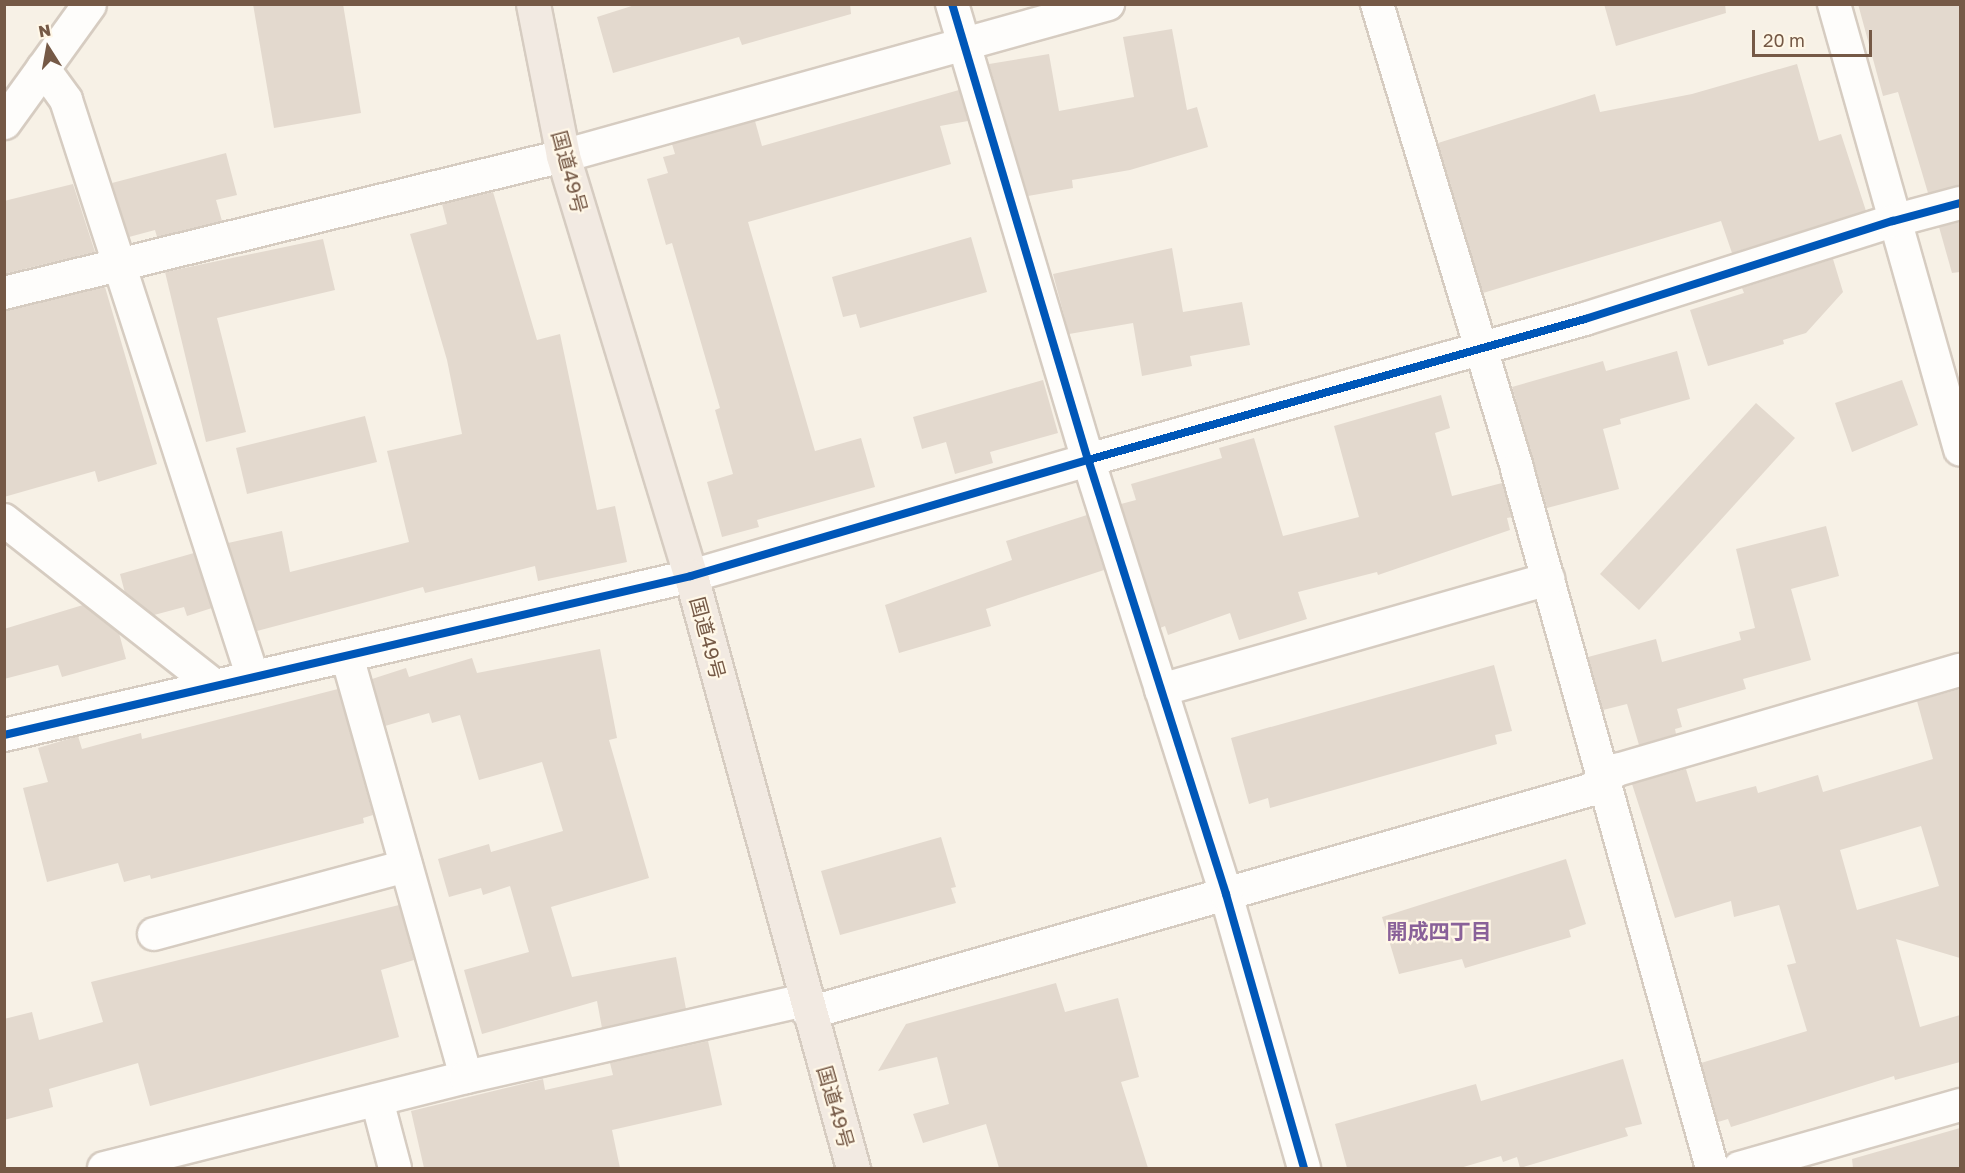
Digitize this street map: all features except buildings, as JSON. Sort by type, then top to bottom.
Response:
[{"type":"highway","name":"国道49号","points":[[533,4],[563,156],[691,576],[853,1168]]},
{"type":"main road","points":[[4,122],[89,4]]},
{"type":"street","points":[[952,4],[1088,460],[1226,894],[1304,1168]]},
{"type":"street","points":[[4,293],[563,156],[1108,4]]},
{"type":"street","points":[[1377,4],[1480,346],[1606,779],[1712,1167],[1960,1105]]},
{"type":"street","points":[[1834,4],[1893,221],[1960,450]]},
{"type":"street","points":[[44,68],[66,100],[117,265],[253,678]]},
{"type":"street","points":[[4,735],[691,576],[1480,346],[1585,319],[1893,221],[1960,203]]},
{"type":"street","points":[[4,520],[215,686]]},
{"type":"street","points":[[1161,690],[1548,579]]},
{"type":"street","points":[[347,656],[466,1077]]},
{"type":"street","points":[[104,1168],[466,1077],[807,1006],[1226,894],[1590,790],[1617,770],[1960,670]]},
{"type":"street","points":[[154,934],[406,866]]},
{"type":"street","points":[[377,1100],[394,1168]]},
{"type":"cycle path","points":[[4,735],[691,576],[1088,460],[952,4]]},
{"type":"cycle path","points":[[1304,1168],[1226,894],[1088,460],[1585,319],[1893,221],[1960,203]]},
{"type":"district","name":"開成四丁目","points":[[1439,931]]}]
